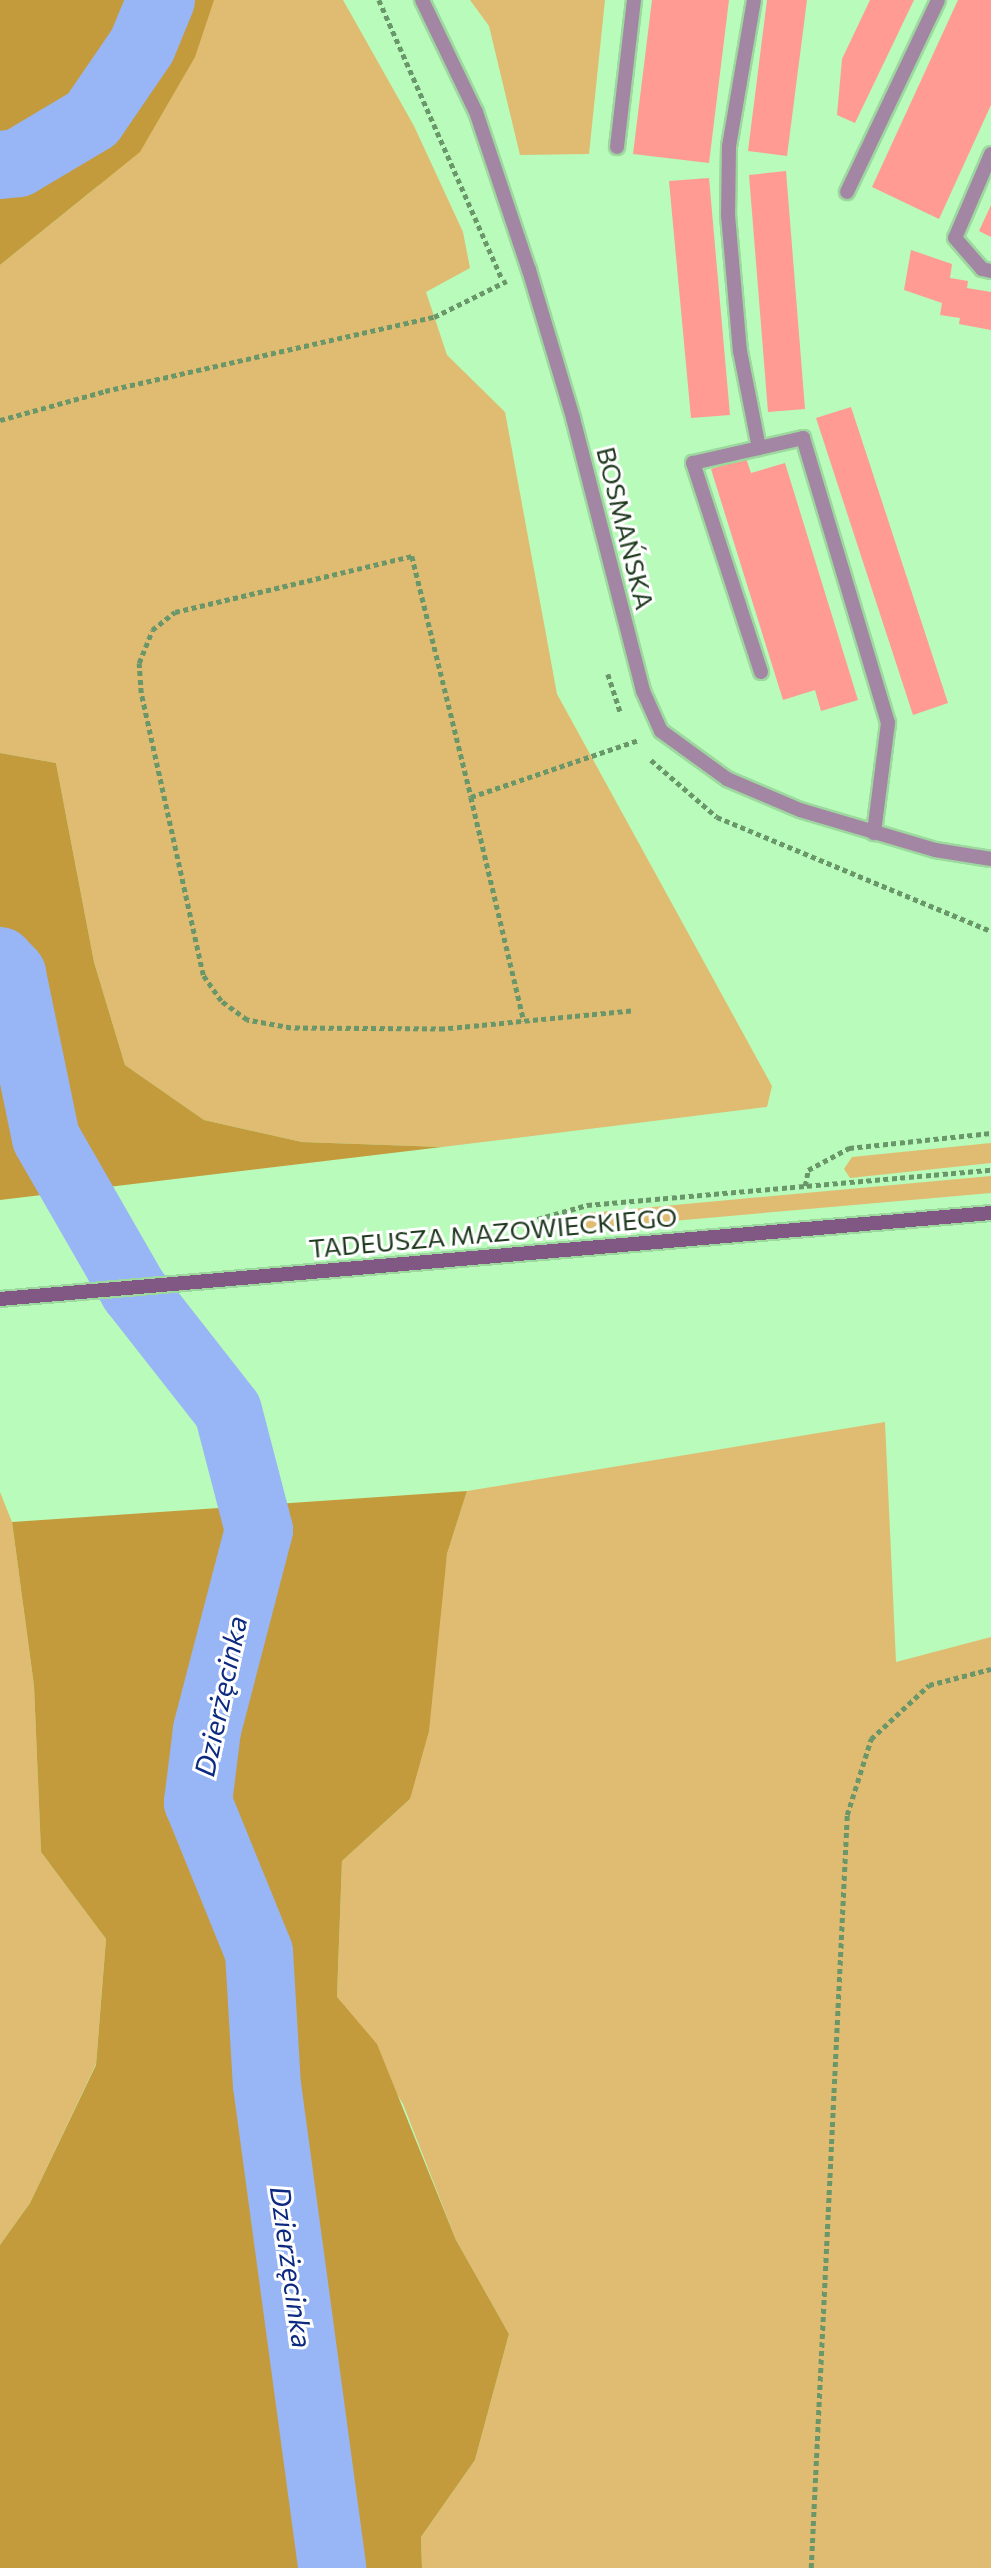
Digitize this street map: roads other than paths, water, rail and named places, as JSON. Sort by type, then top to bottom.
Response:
[{"type":"main road","name":"TADEUSZA MAZOWIECKIEGO","points":[[0,1299],[991,1213]]},
{"type":"street","name":"BOSMAŃSKA","points":[[422,0],[476,112],[529,270],[573,418],[643,691],[661,731],[727,779],[800,810],[935,850],[991,859]]},
{"type":"street","points":[[617,147],[634,0]]},
{"type":"street","points":[[754,0],[729,146],[728,215],[740,351],[759,448]]},
{"type":"street","points":[[847,192],[938,0]]},
{"type":"street","points":[[991,154],[955,238],[982,269],[991,271]]},
{"type":"street","points":[[761,672],[693,463],[803,438],[888,723],[874,833]]},
{"type":"waterway","name":"Dzierżęcinka","points":[[0,165],[18,163],[92,119],[142,46],[161,0]]},
{"type":"waterway","name":"Dzierżęcinka","points":[[0,961],[12,974],[46,1138],[134,1291],[228,1411],[259,1530],[207,1730],[198,1802],[259,1952],[267,2085],[332,2568]]}]
